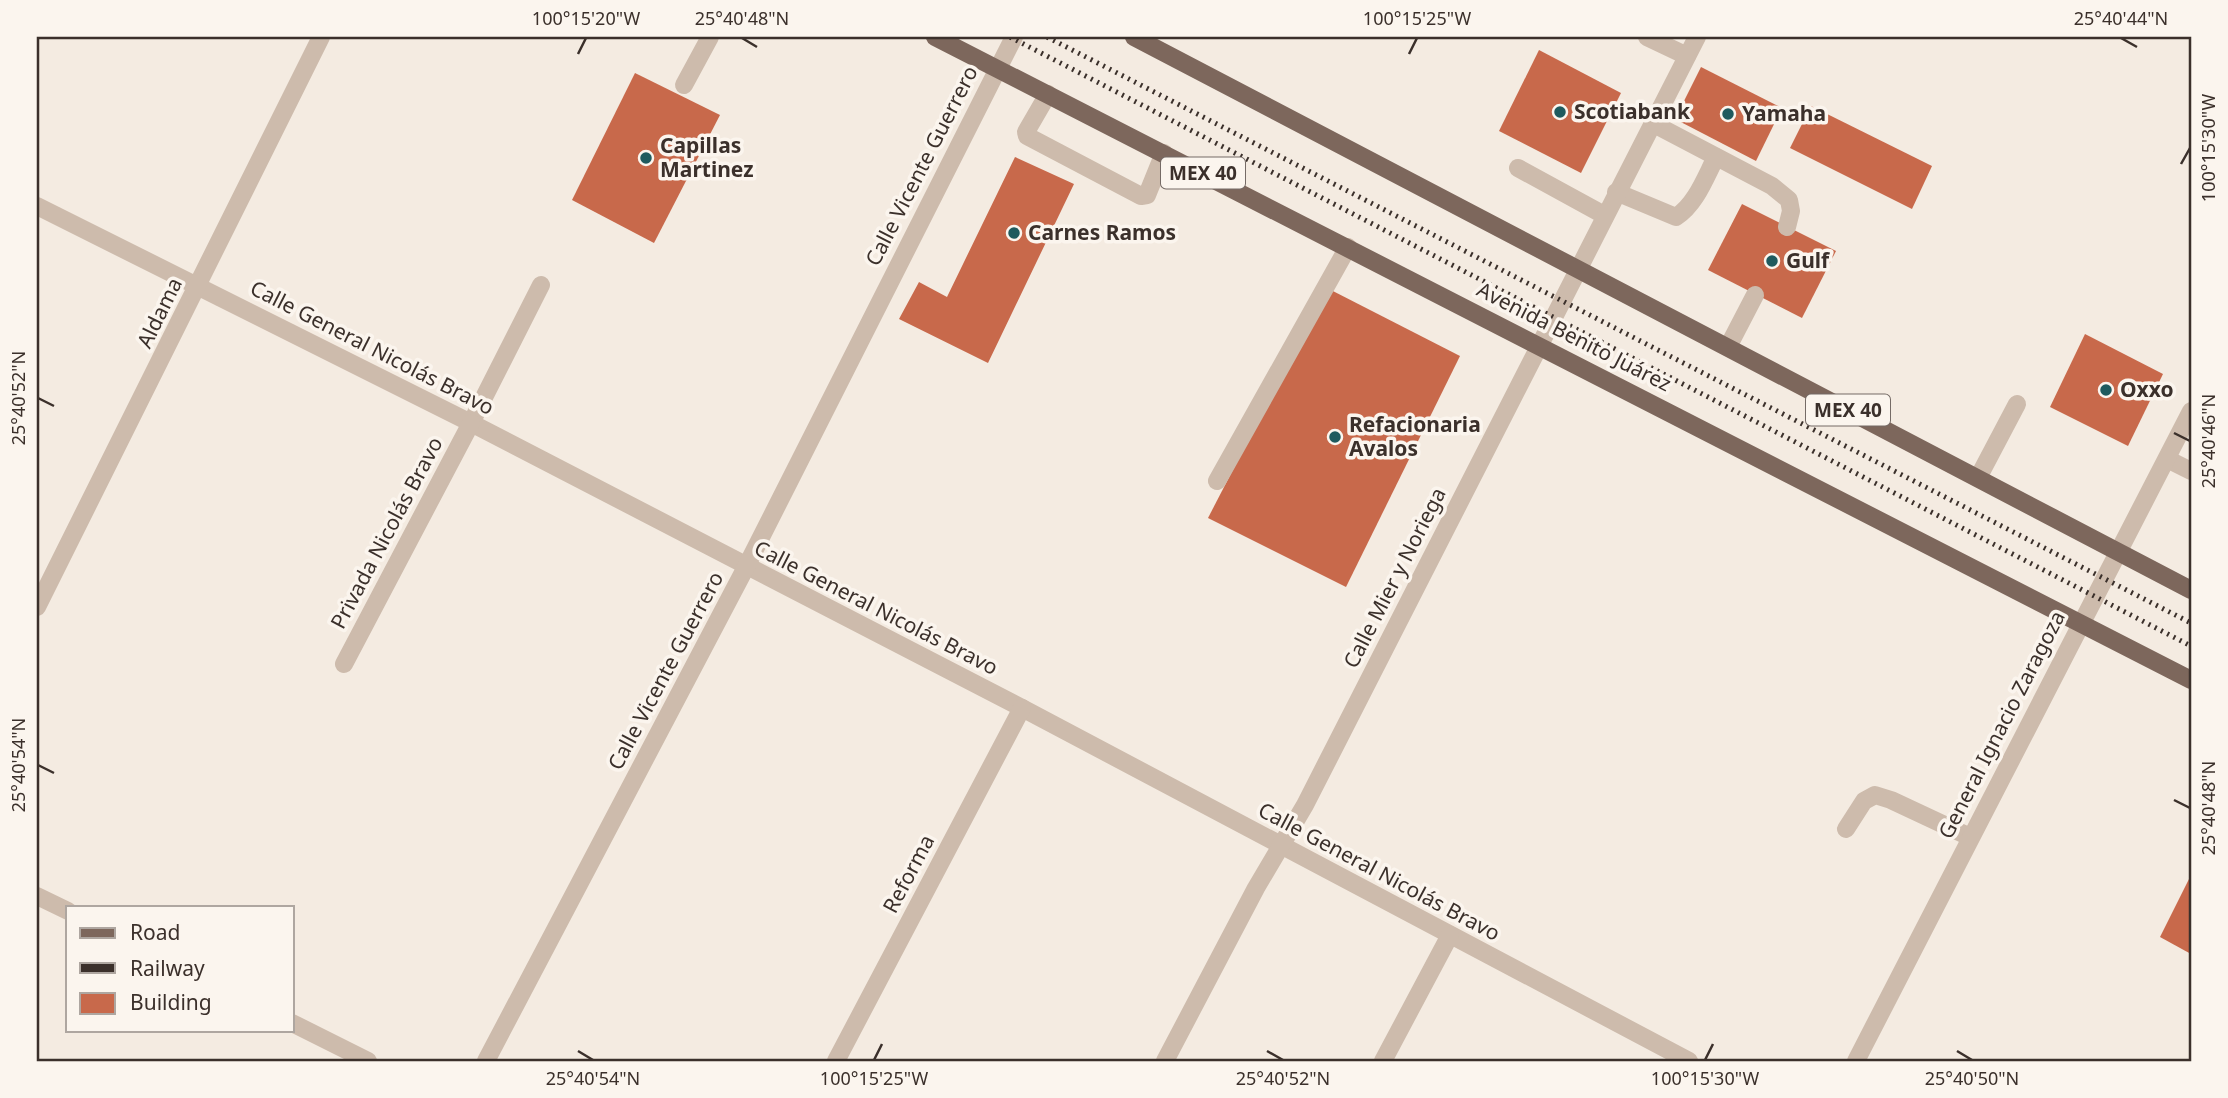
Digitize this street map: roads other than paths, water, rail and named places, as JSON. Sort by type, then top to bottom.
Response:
[{"type":"main road","name":"Avenida Benito Juárez","points":[[935,37],[2191,680]]},
{"type":"main road","name":"MEX 40","points":[[1141,38],[2191,590]]},
{"type":"street","name":"Aldama","points":[[37,607],[321,37]]},
{"type":"street","points":[[684,85],[710,37]]},
{"type":"street","name":"Calle Vicente Guerrero","points":[[486,1061],[746,568],[996,68],[1014,37]]},
{"type":"street","points":[[1647,37],[1687,56]]},
{"type":"street","name":"Calle Mier y Noriega","points":[[1165,1061],[1256,888],[1282,846],[1697,37]]},
{"type":"street","points":[[1048,94],[1026,132],[1027,136],[1141,196],[1147,194],[1164,153]]},
{"type":"street","points":[[1652,123],[1772,186],[1789,200],[1791,211],[1787,227]]},
{"type":"street","points":[[1616,192],[1676,217],[1685,211],[1695,197],[1716,157]]},
{"type":"street","points":[[1518,168],[1604,215]]},
{"type":"street","name":"Calle General Nicolás Bravo","points":[[37,206],[471,423],[746,568],[1022,708],[1450,935],[1660,1054],[1689,1061]]},
{"type":"street","points":[[1217,481],[1348,247]]},
{"type":"street","name":"Privada Nicolás Bravo","points":[[344,664],[541,285]]},
{"type":"street","points":[[1728,347],[1755,295]]},
{"type":"street","points":[[1978,478],[2017,404]]},
{"type":"street","name":"General Ignacio Zaragoza","points":[[1856,1061],[2191,411]]},
{"type":"street","points":[[2166,459],[2191,471]]},
{"type":"street","name":"Reforma","points":[[836,1061],[1022,708]]},
{"type":"street","points":[[1846,829],[1864,801],[1875,795],[1970,836]]},
{"type":"street","points":[[37,895],[66,910]]},
{"type":"street","points":[[1383,1061],[1450,935]]},
{"type":"street","points":[[294,1024],[368,1061]]},
{"type":"railway","points":[[1010,37],[2191,646]]},
{"type":"railway","points":[[1047,37],[2191,623]]},
{"type":"place","name":"Scotiabank","points":[[1560,112]]},
{"type":"place","name":"Yamaha","points":[[1728,114]]},
{"type":"place","name":"Capillas Martinez","points":[[646,158]]},
{"type":"place","name":"Carnes Ramos","points":[[1014,233]]},
{"type":"place","name":"Gulf","points":[[1772,261]]},
{"type":"place","name":"Oxxo","points":[[2106,390]]},
{"type":"place","name":"Refacionaria Avalos","points":[[1335,437]]}]
